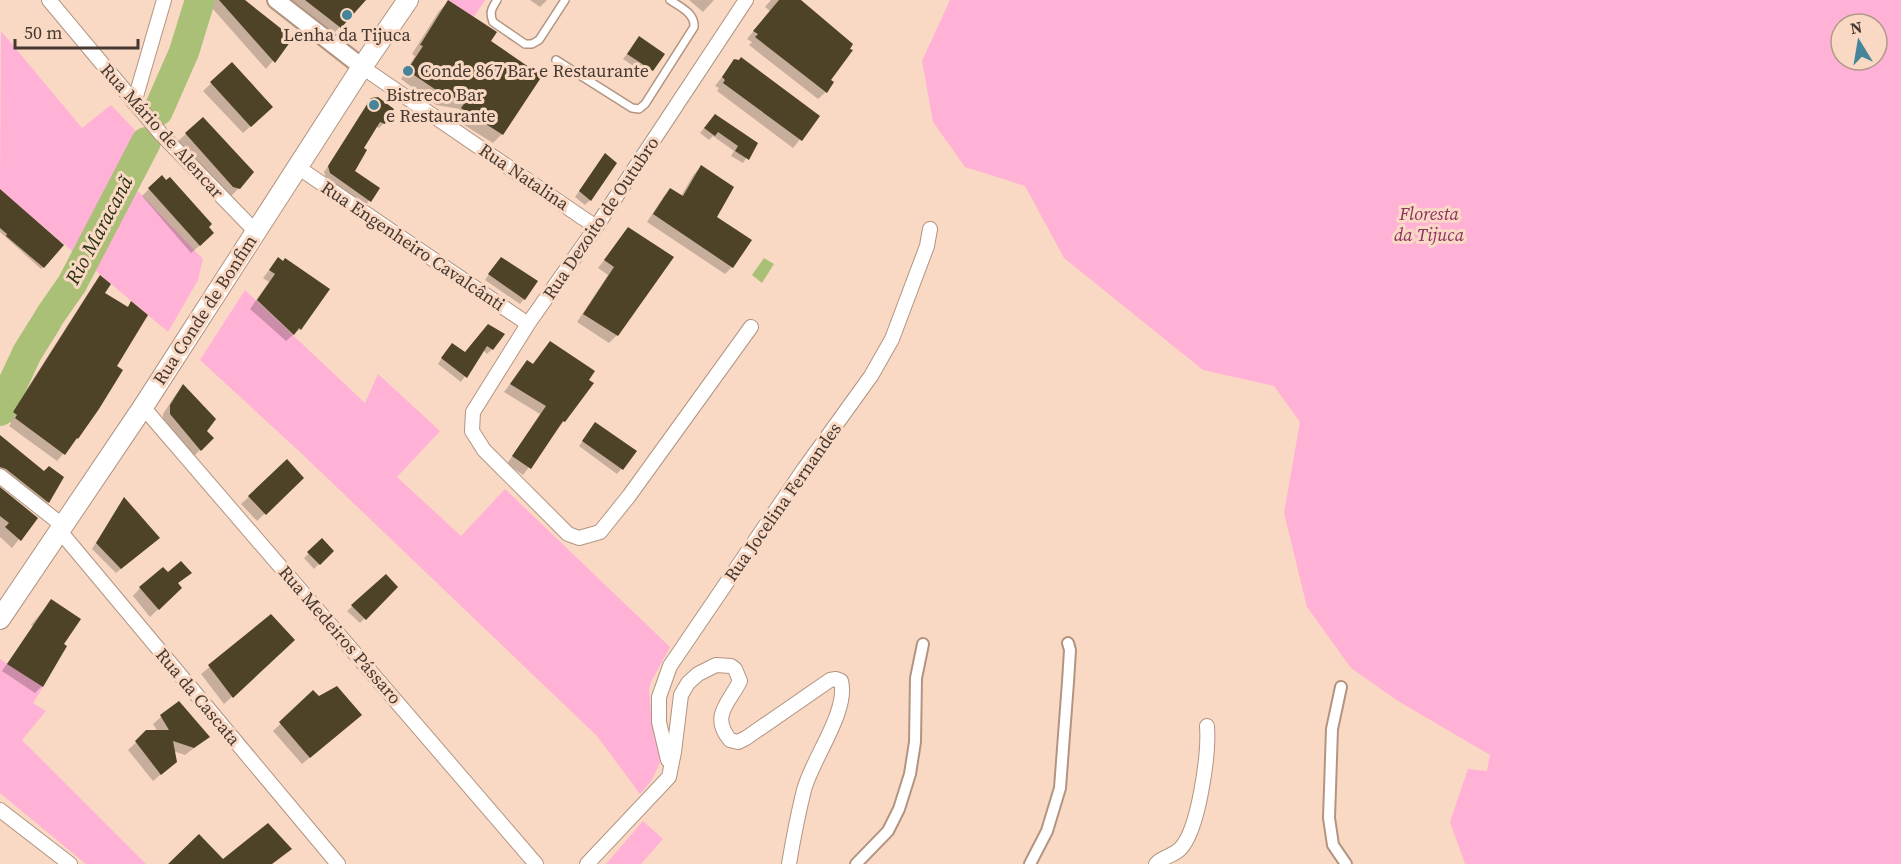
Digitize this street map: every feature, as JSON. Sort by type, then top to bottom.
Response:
[{"type":"main road","name":"Rua Conde de Bonfim","points":[[0,619],[143,407],[255,231],[408,0]]},
{"type":"street","name":"Rua Mário de Alencar","points":[[49,0],[144,115],[255,231]]},
{"type":"street","points":[[134,103],[164,0]]},
{"type":"street","points":[[276,0],[362,68]]},
{"type":"street","name":"Rua Dezoito de Outubro","points":[[746,0],[596,227],[528,324],[473,412],[472,431],[484,450],[568,534],[579,538],[590,536],[600,532],[629,496],[751,327]]},
{"type":"street","name":"Rua Natalina","points":[[362,68],[596,227]]},
{"type":"street","name":"Rua Engenheiro Cavalcânti","points":[[298,168],[528,324]]},
{"type":"street","name":"Rua Jocelina Fernandes","points":[[669,777],[668,753],[659,722],[659,698],[670,666],[804,469],[871,376],[892,339],[927,246],[930,229]]},
{"type":"street","name":"Rua Medeiros Pássaro","points":[[143,407],[536,864]]},
{"type":"street","name":"Rua da Cascata","points":[[0,476],[61,528],[338,864]]},
{"type":"street","points":[[1030,864],[1047,831],[1060,788],[1070,650],[1068,643]]},
{"type":"street","points":[[856,864],[888,831],[899,809],[910,774],[915,742],[916,678],[923,644]]},
{"type":"street","points":[[587,864],[669,777],[681,695],[688,683],[708,668],[724,664],[731,666],[737,672],[740,681],[725,704],[721,725],[730,740],[738,742],[758,731],[830,680],[836,678],[841,681],[842,698],[839,710],[804,789],[789,864]]},
{"type":"street","points":[[1341,687],[1332,729],[1329,818],[1334,845],[1346,864]]},
{"type":"street","points":[[1156,864],[1180,849],[1194,819],[1206,759],[1207,726]]},
{"type":"street","points":[[0,810],[70,864]]},
{"type":"lane","points":[[497,0],[491,9],[490,16],[493,22],[525,44],[532,44],[539,40],[565,0]]},
{"type":"lane","points":[[556,60],[632,108],[639,109],[645,104],[694,27],[691,15],[670,0]]},
{"type":"green space","points":[[448,0],[485,0],[474,17]]},
{"type":"green space","name":"Floresta da Tijuca","points":[[950,0],[1901,0],[1901,864],[1465,864],[1450,822],[1468,769],[1487,771],[1490,755],[1398,701],[1351,668],[1307,607],[1284,513],[1300,422],[1274,386],[1203,370],[1064,258],[1025,186],[965,167],[933,122],[922,61]]},
{"type":"green space","points":[[1,31],[82,128],[111,105],[149,145],[132,185],[203,259],[198,280],[168,332],[0,190]]},
{"type":"green space","points":[[245,290],[365,403],[378,374],[440,431],[397,477],[461,536],[505,489],[670,647],[649,689],[652,724],[661,760],[652,780],[640,794],[597,736],[302,454],[200,360]]},
{"type":"green space","points":[[0,659],[43,687],[33,703],[46,711],[22,740],[146,864],[86,864],[0,793]]},
{"type":"green space","points":[[643,821],[663,839],[641,864],[606,864]]},
{"type":"shaded area","points":[[764,258],[774,264],[762,283],[752,275]]},
{"type":"building","points":[[219,0],[245,0],[293,38],[275,63]]},
{"type":"building","points":[[305,0],[366,0],[341,28]]},
{"type":"building","points":[[448,0],[497,32],[491,41],[542,76],[503,135],[461,108],[467,100],[445,96],[411,73],[410,66],[423,46],[420,45]]},
{"type":"building","points":[[779,0],[801,0],[853,44],[850,49],[853,50],[831,80],[834,82],[827,93],[755,37],[758,34],[753,31]]},
{"type":"building","points":[[639,36],[665,54],[653,71],[627,54]]},
{"type":"building","points":[[741,57],[820,116],[802,141],[723,83],[725,80],[722,77],[734,59],[739,60]]},
{"type":"building","points":[[232,62],[273,107],[251,127],[210,82]]},
{"type":"building","points":[[378,97],[394,109],[385,124],[380,122],[364,148],[367,150],[355,171],[380,188],[371,202],[330,173],[328,166],[371,98]]},
{"type":"building","points":[[715,114],[758,143],[749,160],[735,151],[738,146],[718,132],[715,136],[704,128]]},
{"type":"building","points":[[203,117],[254,172],[240,189],[233,187],[185,133]]},
{"type":"building","points":[[605,153],[617,163],[591,201],[579,191]]},
{"type":"building","points":[[701,165],[734,187],[717,217],[752,240],[733,268],[653,214],[670,188],[683,196]]},
{"type":"building","points":[[162,175],[166,180],[170,177],[212,224],[209,227],[214,233],[200,246],[148,188]]},
{"type":"building","points":[[0,189],[64,245],[44,268],[6,236],[7,234],[0,228]]},
{"type":"building","points":[[628,227],[674,257],[618,336],[583,314],[614,267],[604,260]]},
{"type":"building","points":[[278,257],[283,261],[285,258],[330,289],[301,330],[299,328],[294,335],[257,300],[275,274],[269,270]]},
{"type":"building","points":[[501,257],[538,281],[525,300],[488,274]]},
{"type":"building","points":[[100,275],[111,284],[105,293],[128,307],[131,301],[148,315],[117,366],[123,370],[99,409],[65,455],[15,418],[17,415],[13,412]]},
{"type":"building","points":[[488,324],[505,334],[493,350],[487,346],[467,378],[441,358],[452,343],[465,352]]},
{"type":"building","points":[[550,341],[595,371],[589,380],[594,383],[565,422],[563,421],[531,469],[512,456],[546,406],[510,384],[527,360],[533,364]]},
{"type":"building","points":[[183,384],[216,419],[207,431],[214,438],[201,451],[170,414],[170,405]]},
{"type":"building","points":[[595,422],[637,451],[623,470],[582,441]]},
{"type":"building","points":[[0,435],[44,471],[49,466],[64,477],[49,503],[6,469],[0,467]]},
{"type":"building","points":[[287,459],[304,478],[266,515],[248,496]]},
{"type":"building","points":[[0,487],[38,518],[21,541],[5,527],[9,523],[0,516]]},
{"type":"building","points":[[124,497],[160,538],[121,569],[96,543]]},
{"type":"building","points":[[322,538],[334,551],[320,565],[307,552]]},
{"type":"building","points":[[181,561],[192,573],[178,583],[182,588],[159,610],[139,587],[163,567],[168,572]]},
{"type":"building","points":[[386,574],[398,587],[366,620],[351,605]]},
{"type":"building","points":[[51,599],[81,619],[64,644],[67,646],[43,687],[7,664]]},
{"type":"building","points":[[271,614],[295,640],[233,698],[208,665]]},
{"type":"building","points":[[337,686],[362,715],[310,758],[279,722],[313,690],[319,696]]},
{"type":"building","points":[[179,701],[210,737],[194,748],[173,741],[177,762],[161,775],[135,741],[146,730],[169,730],[160,715]]},
{"type":"building","points":[[268,823],[292,849],[272,864],[168,864],[199,834],[223,859]]},
{"type":"waterway","name":"Rio Maracanã","points":[[158,111],[184,52],[200,0]]},
{"type":"waterway","name":"Rio Maracanã","points":[[49,317],[72,284],[146,142]]},
{"type":"waterway","name":"Rio Maracanã","points":[[0,411],[27,353],[47,321]]},
{"type":"place","name":"Lenha da Tijuca","points":[[347,15]]},
{"type":"place","name":"Conde 867 Bar e Restaurante","points":[[408,71]]},
{"type":"place","name":"Bistreco Bar e Restaurante","points":[[374,105]]}]
